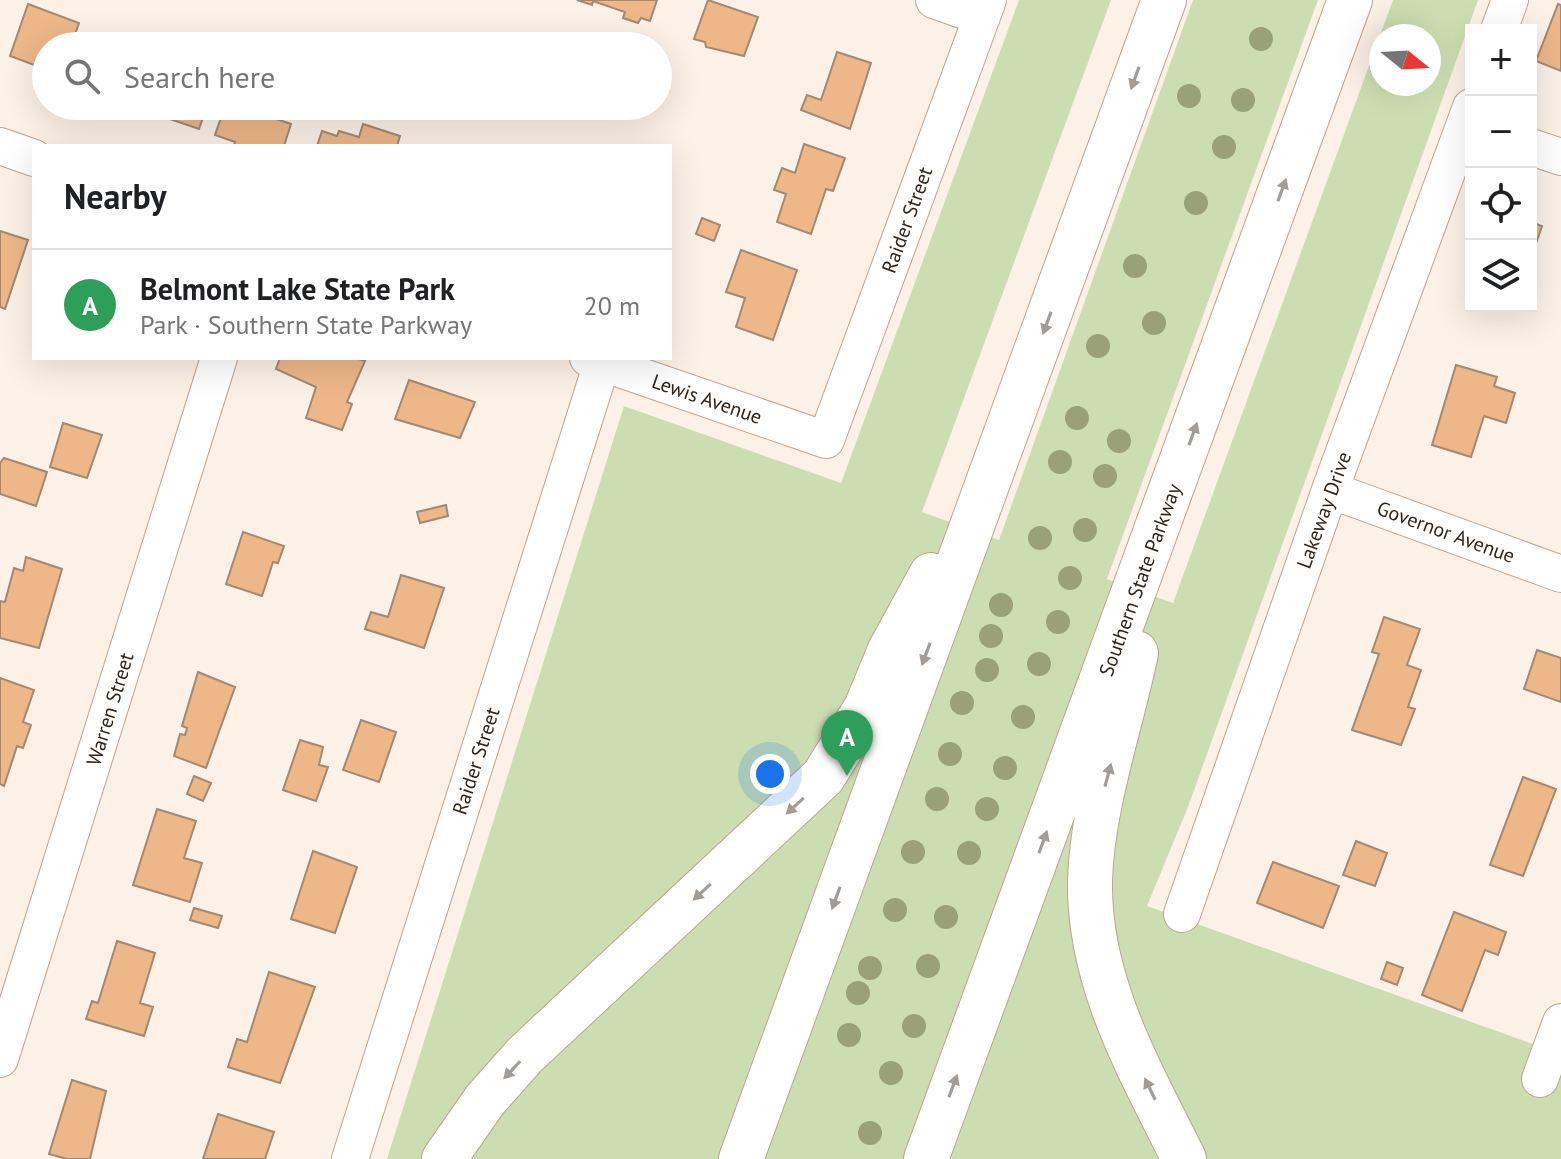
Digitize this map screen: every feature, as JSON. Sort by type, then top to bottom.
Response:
[{"type":"highway","points":[[741,1159],[1164,0]]},
{"type":"highway","name":"Southern State Parkway","points":[[926,1159],[1167,508],[1350,0]]},
{"type":"highway","points":[[444,1159],[485,1100],[525,1055],[823,777],[866,708],[890,650],[1001,449]]},
{"type":"highway","points":[[1167,508],[1120,732],[1100,808],[1093,850],[1090,908],[1097,954],[1111,1003],[1184,1159]]},
{"type":"street","points":[[934,0],[985,9]]},
{"type":"street","points":[[1501,24],[1510,0]]},
{"type":"street","name":"Raider Street","points":[[826,440],[985,9]]},
{"type":"street","name":"Lakeway Drive","points":[[1182,914],[1330,490],[1465,132]]},
{"type":"street","points":[[0,146],[32,157]]},
{"type":"street","points":[[1537,149],[1561,157]]},
{"type":"street","name":"Warren Street","points":[[0,1059],[218,360]]},
{"type":"street","name":"Raider Street","points":[[350,1159],[595,361]]},
{"type":"street","name":"Lewis Avenue","points":[[595,361],[826,440]]},
{"type":"street","name":"Governor Avenue","points":[[1330,490],[1561,574]]},
{"type":"street","points":[[1540,1079],[1561,1022]]},
{"type":"green space","points":[[1019,0],[1111,0],[922,512],[999,540],[1193,0],[1318,0],[1107,579],[1173,603],[1369,66],[1369,96],[1441,96],[1441,24],[1384,24],[1393,0],[1478,0],[1469,24],[1465,24],[1465,36],[1188,807],[1147,906],[1561,1054],[1561,1159],[387,1159],[624,406],[841,483]]},
{"type":"building","points":[[577,0],[657,0],[650,21],[641,18],[638,23],[623,18],[625,12],[593,1],[592,5]]},
{"type":"building","points":[[708,0],[758,17],[744,56],[706,47],[705,42],[694,39]]},
{"type":"building","points":[[28,4],[79,23],[76,32],[32,32],[32,64],[10,56]]},
{"type":"building","points":[[1558,4],[1561,5],[1561,71],[1537,61]]},
{"type":"building","points":[[837,52],[871,63],[850,129],[801,110],[807,95],[821,100]]},
{"type":"building","points":[[173,120],[202,120],[199,129]]},
{"type":"building","points":[[220,120],[279,120],[291,124],[285,144],[234,144],[215,135]]},
{"type":"building","points":[[363,124],[400,136],[398,144],[318,144],[322,131],[337,136],[339,131],[359,137]]},
{"type":"building","points":[[804,144],[845,158],[833,191],[826,189],[811,234],[777,222],[786,194],[774,190],[782,168],[795,173]]},
{"type":"building","points":[[702,218],[720,225],[714,241],[696,234]]},
{"type":"building","points":[[1537,224],[1542,226],[1537,241]]},
{"type":"building","points":[[0,231],[28,240],[5,309],[0,307]]},
{"type":"building","points":[[741,250],[797,270],[773,340],[736,327],[745,298],[726,292]]},
{"type":"building","points":[[279,360],[365,361],[347,402],[352,404],[342,430],[306,418],[316,387],[276,369]]},
{"type":"building","points":[[1456,365],[1497,377],[1494,386],[1515,393],[1506,423],[1484,416],[1471,457],[1432,445]]},
{"type":"building","points":[[409,380],[475,402],[460,438],[395,419]]},
{"type":"building","points":[[63,423],[102,435],[87,478],[50,467]]},
{"type":"building","points":[[4,458],[47,472],[36,506],[0,494],[0,463]]},
{"type":"building","points":[[446,505],[448,516],[420,523],[417,512]]},
{"type":"building","points":[[243,532],[284,546],[278,563],[273,562],[262,596],[226,584]]},
{"type":"building","points":[[26,557],[62,569],[39,648],[0,638],[0,601],[5,602],[14,568],[23,571]]},
{"type":"building","points":[[401,575],[444,588],[424,648],[365,629],[371,612],[388,617]]},
{"type":"building","points":[[1384,617],[1420,629],[1407,665],[1421,670],[1408,707],[1415,709],[1401,745],[1352,730],[1379,654],[1372,652]]},
{"type":"building","points":[[1537,650],[1561,658],[1561,702],[1524,689]]},
{"type":"building","points":[[198,672],[235,687],[206,768],[174,756],[180,734],[185,735],[187,728],[182,726]]},
{"type":"building","points":[[0,678],[34,690],[23,722],[31,725],[23,748],[17,746],[4,786],[0,784]]},
{"type":"building","points":[[361,720],[396,732],[379,782],[343,770]]},
{"type":"building","points":[[300,740],[323,747],[319,765],[328,767],[316,801],[283,790]]},
{"type":"building","points":[[194,776],[211,783],[203,801],[187,794]]},
{"type":"building","points":[[1523,777],[1556,789],[1523,876],[1490,865]]},
{"type":"building","points":[[157,809],[196,821],[184,858],[202,863],[190,902],[133,885]]},
{"type":"building","points":[[1356,841],[1387,853],[1375,886],[1343,875]]},
{"type":"building","points":[[313,851],[357,867],[335,933],[291,919]]},
{"type":"building","points":[[1273,862],[1339,886],[1323,928],[1257,903]]},
{"type":"building","points":[[194,908],[222,916],[218,928],[190,920]]},
{"type":"building","points":[[1454,912],[1506,932],[1498,955],[1485,950],[1462,1011],[1422,995]]},
{"type":"building","points":[[117,941],[155,953],[140,1003],[153,1007],[144,1036],[86,1019],[92,1001],[98,1003]]},
{"type":"building","points":[[1387,962],[1403,968],[1397,985],[1381,979]]},
{"type":"building","points":[[269,972],[315,987],[280,1083],[228,1067],[237,1039],[247,1042]]},
{"type":"building","points":[[72,1080],[106,1091],[90,1159],[67,1159],[49,1154]]},
{"type":"building","points":[[218,1114],[274,1132],[265,1159],[203,1159]]},
{"type":"place","name":"Belmont Lake State Park","points":[[847,776]]}]
